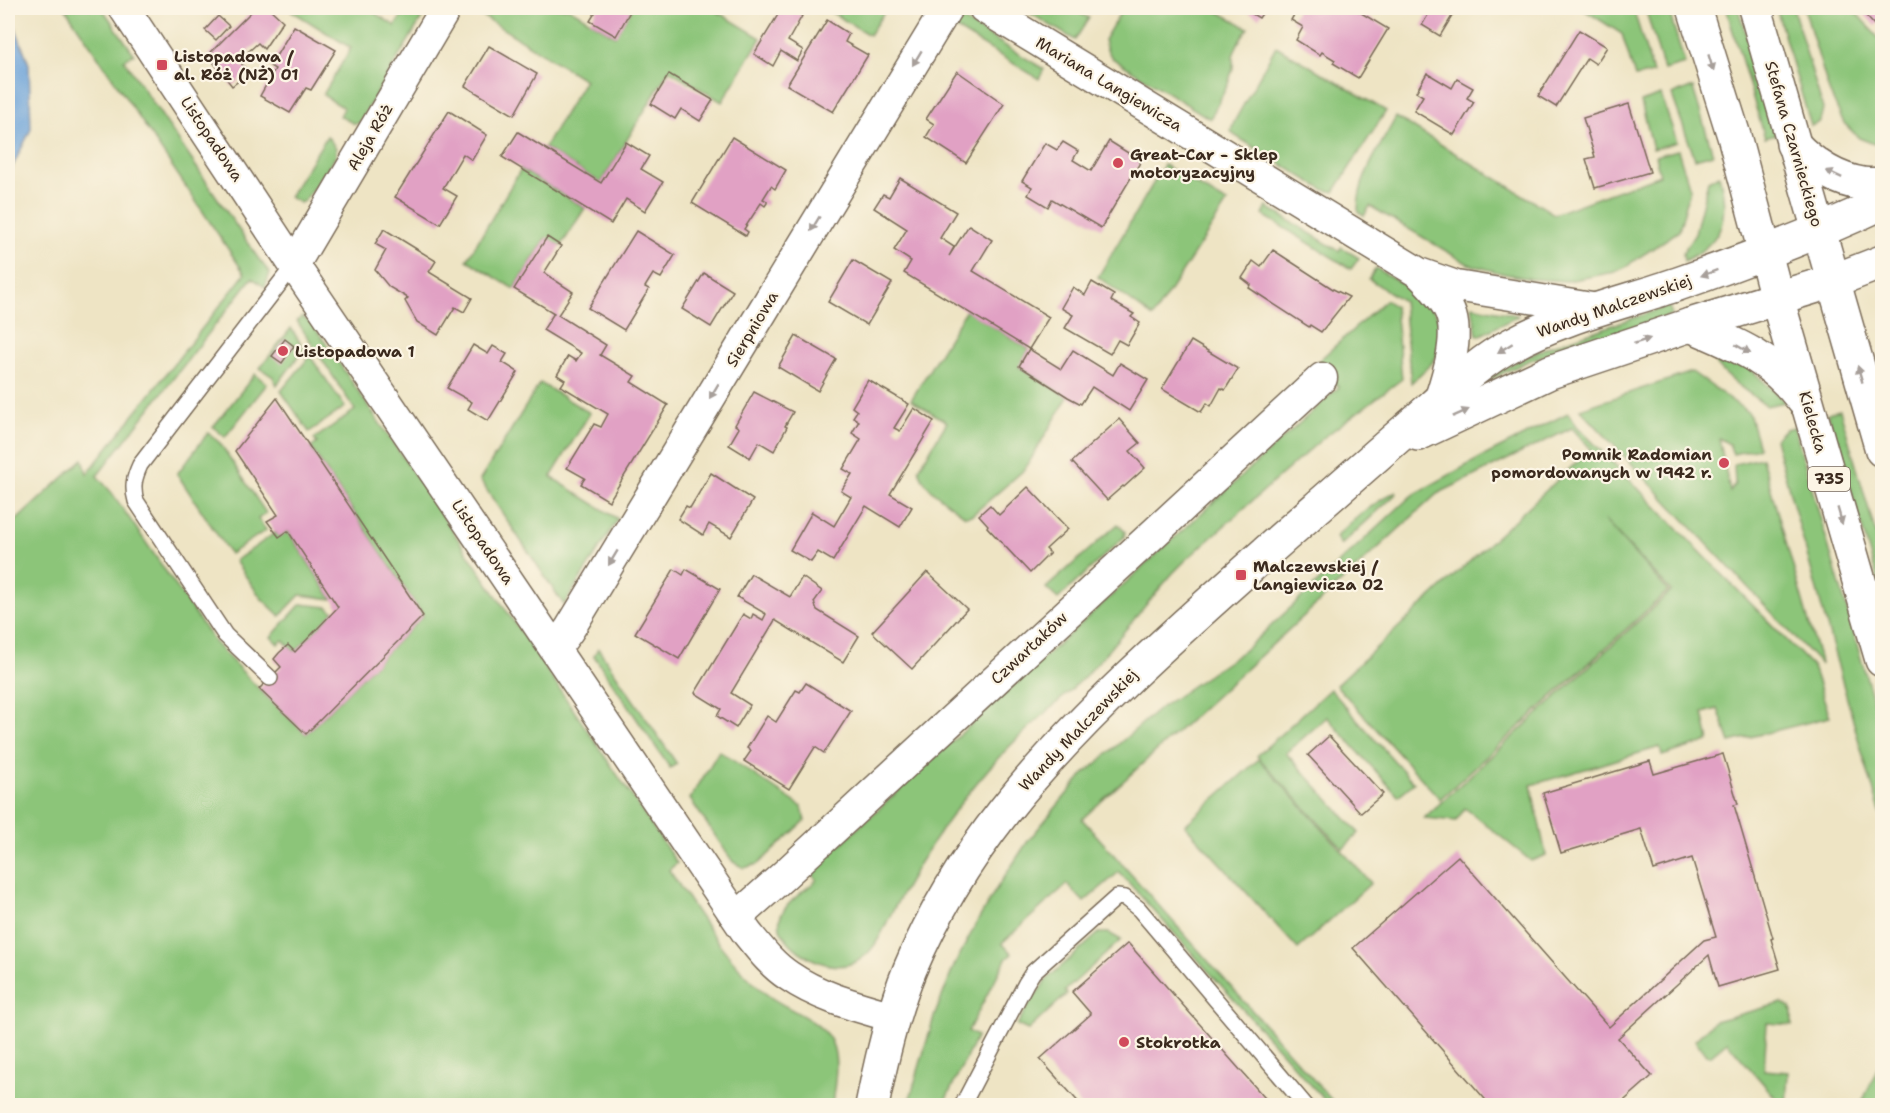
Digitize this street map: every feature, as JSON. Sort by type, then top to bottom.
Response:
[{"type":"main road","name":"735","points":[[1694,8],[1734,136],[1764,252]]},
{"type":"main road","name":"Stefana Czarnieckiego","points":[[1755,8],[1833,281]]},
{"type":"main road","points":[[1793,144],[1804,156],[1838,176],[1864,184],[1882,185]]},
{"type":"main road","name":"Wandy Malczewskiej","points":[[872,1106],[882,1057],[909,971],[930,926],[962,868],[1037,770],[1088,716],[1168,639],[1458,384],[1507,347],[1528,336],[1598,309],[1677,284],[1819,232],[1882,203]]},
{"type":"main road","name":"Kielecka","points":[[1764,252],[1882,660]]},
{"type":"main road","name":"Wandy Malczewskiej","points":[[1372,459],[1429,428],[1550,372],[1690,325],[1833,281],[1882,262]]},
{"type":"main road","points":[[1833,281],[1882,450]]},
{"type":"main road","points":[[1690,325],[1736,344],[1761,359],[1780,373],[1808,408]]},
{"type":"street","name":"Listopadowa","points":[[124,8],[294,265],[736,917],[766,957],[789,976],[828,996],[893,1017]]},
{"type":"street","name":"Aleja Róż","points":[[294,265],[446,8]]},
{"type":"street","name":"Sierpniowa","points":[[555,649],[575,620],[947,8]]},
{"type":"street","name":"Mariana Langiewicza","points":[[984,8],[1419,273],[1456,286],[1598,309]]},
{"type":"street","name":"Mariana Langiewicza","points":[[1419,273],[1439,294],[1450,310],[1453,327],[1448,375],[1439,401]]},
{"type":"street","name":"Czwartaków","points":[[736,917],[791,869],[1322,378]]},
{"type":"lane","points":[[270,678],[225,634],[136,501],[133,491],[134,477],[140,465],[294,265]]},
{"type":"lane","points":[[962,1106],[1033,972],[1117,897],[1125,898],[1139,909],[1306,1106]]},
{"type":"green space","points":[[65,8],[102,8],[134,54],[124,60],[270,273],[265,287],[252,278],[97,476],[112,493],[215,643],[306,734],[423,616],[311,448],[317,443],[314,439],[355,410],[297,321],[302,317],[312,323],[677,863],[669,870],[713,935],[737,966],[765,993],[813,1022],[829,1037],[836,1060],[832,1106],[8,1106],[8,528],[83,459],[87,474],[245,274]]},
{"type":"green space","points":[[287,8],[367,8],[395,26],[407,8],[428,8],[359,123],[354,124],[340,116],[344,108],[323,95],[351,48]]},
{"type":"green space","points":[[482,8],[569,8],[615,36],[632,8],[711,8],[761,38],[722,102],[669,70],[601,183],[544,148],[585,80],[479,14]]},
{"type":"green space","points":[[824,8],[887,8],[869,35]]},
{"type":"green space","points":[[1021,8],[1070,8],[1089,18],[1075,40]]},
{"type":"green space","points":[[1123,8],[1212,8],[1248,28],[1238,43],[1228,84],[1210,119],[1112,58],[1104,40]]},
{"type":"green space","points":[[1581,8],[1633,8],[1653,73],[1635,77],[1622,34]]},
{"type":"green space","points":[[1645,8],[1668,8],[1685,64],[1664,70]]},
{"type":"green space","points":[[1726,8],[1738,8],[1776,135],[1765,138]]},
{"type":"green space","points":[[1776,8],[1793,8],[1823,109],[1820,122],[1811,126]]},
{"type":"green space","points":[[1804,8],[1852,8],[1882,42],[1882,145],[1879,146],[1859,138],[1844,123],[1829,91]]},
{"type":"green space","points":[[964,21],[1044,69],[1039,79],[950,25],[953,22]]},
{"type":"green space","points":[[1276,46],[1386,111],[1334,192],[1322,189],[1231,131]]},
{"type":"green space","points":[[1693,88],[1713,154],[1695,159],[1672,95]]},
{"type":"green space","points":[[1661,95],[1677,142],[1653,149],[1641,102]]},
{"type":"green space","points":[[1396,117],[1554,214],[1660,175],[1655,156],[1678,150],[1690,189],[1679,231],[1628,266],[1615,272],[1567,281],[1532,279],[1468,264],[1370,206],[1364,216],[1358,212],[1361,187]]},
{"type":"green space","points":[[327,136],[336,148],[336,156],[304,201],[300,203],[289,197]]},
{"type":"green space","points":[[1164,165],[1227,203],[1153,317],[1098,277]]},
{"type":"green space","points":[[521,169],[585,208],[561,246],[546,238],[514,289],[467,260]]},
{"type":"green space","points":[[1719,175],[1724,203],[1721,226],[1708,245],[1684,261],[1683,252],[1695,233],[1708,181]]},
{"type":"green space","points":[[1267,207],[1339,251],[1341,247],[1359,258],[1351,269],[1263,215]]},
{"type":"green space","points":[[1376,268],[1424,297],[1441,321],[1438,354],[1411,383],[1403,301],[1369,279]]},
{"type":"green space","points":[[1386,300],[1395,307],[1402,379],[1323,438],[1187,559],[1091,670],[1001,756],[975,785],[940,832],[919,864],[879,938],[865,955],[849,964],[828,965],[808,957],[791,944],[780,928],[780,919],[788,904],[817,880],[810,872],[1339,387],[1315,364]]},
{"type":"green space","points":[[1472,306],[1516,315],[1518,316],[1477,335]]},
{"type":"green space","points":[[1669,306],[1672,315],[1530,360],[1485,382],[1484,379],[1548,347]]},
{"type":"green space","points":[[966,310],[1029,349],[1019,367],[1068,397],[1025,469],[972,515],[965,516],[931,489],[921,476],[919,469],[947,422],[911,400]]},
{"type":"green space","points":[[291,328],[304,349],[277,385],[273,377],[260,368]]},
{"type":"green space","points":[[1710,354],[1741,360],[1785,402],[1766,406],[1728,376]]},
{"type":"green space","points":[[310,356],[345,407],[309,432],[281,391]]},
{"type":"green space","points":[[1692,372],[1749,413],[1759,448],[1733,454],[1729,444],[1719,438],[1730,492],[1735,484],[1734,464],[1762,458],[1821,665],[1580,409]]},
{"type":"green space","points":[[255,374],[267,384],[225,437],[213,427]]},
{"type":"green space","points":[[540,383],[590,413],[551,477],[618,519],[564,605],[480,480]]},
{"type":"green space","points":[[1840,410],[1882,555],[1882,595],[1828,413]]},
{"type":"green space","points":[[1568,413],[1577,426],[1813,667],[1830,717],[1730,742],[1718,709],[1703,713],[1709,741],[1662,756],[1660,747],[1531,785],[1546,855],[1531,861],[1465,808],[1456,821],[1424,818],[1671,591],[1604,520],[1668,591],[1440,799],[1336,685],[1591,449],[1572,428],[1437,494],[1082,819],[1336,1105],[1329,1105],[1119,872],[1084,902],[1067,884],[1002,943],[1012,954],[1006,959],[968,1031],[977,1036],[943,1105],[908,1105],[934,1017],[954,966],[977,922],[1028,841],[1082,776],[1160,708],[1245,650],[1411,496]]},
{"type":"green space","points":[[1794,427],[1882,731],[1882,818],[1775,439],[1785,429]]},
{"type":"green space","points":[[208,433],[220,443],[266,513],[258,519],[266,530],[230,554],[177,474]]},
{"type":"green space","points":[[1396,491],[1397,493],[1341,545],[1336,537],[1343,530],[1364,512]]},
{"type":"green space","points":[[1118,524],[1125,532],[1124,537],[1058,599],[1046,588]]},
{"type":"green space","points":[[288,531],[332,599],[300,595],[280,616],[261,598],[235,561],[275,533],[279,537]]},
{"type":"green space","points":[[301,604],[328,607],[334,612],[295,652],[283,640],[278,644],[271,637]]},
{"type":"green space","points":[[598,648],[677,764],[670,768],[594,656]]},
{"type":"green space","points":[[1330,689],[1414,783],[1398,796],[1327,717],[1286,753],[1359,833],[1343,849],[1257,756]]},
{"type":"green space","points":[[719,751],[802,807],[805,821],[758,864],[744,868],[733,862],[690,799]]},
{"type":"green space","points":[[1259,759],[1371,883],[1298,949],[1185,825]]},
{"type":"green space","points":[[1099,933],[1109,933],[1121,940],[1065,991],[1067,994],[1028,1030],[1017,1025],[1048,978]]},
{"type":"green space","points":[[1782,1003],[1790,1007],[1792,1011],[1792,1025],[1767,1023],[1764,1070],[1788,1072],[1786,1106],[1782,1105],[1727,1042],[1710,1056],[1706,1055],[1695,1040],[1715,1021]]},
{"type":"green space","points":[[1882,1058],[1882,1105],[1861,1105]]},
{"type":"water","points":[[8,8],[29,64],[31,129],[8,176]]},
{"type":"building","points":[[255,8],[269,8],[283,21],[264,49],[258,43],[239,60],[249,73],[232,86],[208,55]]},
{"type":"building","points":[[598,8],[632,8],[616,36],[590,21]]},
{"type":"building","points":[[782,8],[789,8],[802,16],[788,41],[803,50],[797,61],[781,51],[773,66],[754,54]]},
{"type":"building","points":[[1242,8],[1266,8],[1259,18]]},
{"type":"building","points":[[1298,8],[1353,8],[1388,29],[1358,78],[1333,63],[1335,60],[1322,52],[1320,55],[1296,40],[1303,27],[1291,20]]},
{"type":"building","points":[[1432,8],[1457,8],[1440,36],[1422,25]]},
{"type":"building","points":[[1859,8],[1882,8],[1882,19],[1875,26]]},
{"type":"building","points":[[218,16],[229,26],[216,40],[205,30]]},
{"type":"building","points":[[827,20],[849,34],[845,42],[868,55],[833,112],[787,85]]},
{"type":"building","points":[[294,26],[336,50],[311,90],[306,88],[290,113],[260,96],[275,69],[270,66]]},
{"type":"building","points":[[1579,30],[1607,47],[1596,64],[1587,58],[1556,107],[1538,96]]},
{"type":"building","points":[[489,46],[537,74],[514,115],[465,86]]},
{"type":"building","points":[[957,71],[1004,104],[966,163],[926,137],[934,124],[926,119]]},
{"type":"building","points":[[1427,73],[1452,88],[1457,79],[1473,88],[1467,98],[1474,102],[1454,135],[1414,111],[1423,96],[1416,92]]},
{"type":"building","points":[[669,74],[713,100],[700,121],[681,109],[675,119],[651,104]]},
{"type":"building","points":[[1629,104],[1650,172],[1595,188],[1586,159],[1595,157],[1583,118]]},
{"type":"building","points":[[449,111],[487,135],[472,160],[463,154],[443,188],[457,196],[440,224],[395,197]]},
{"type":"building","points":[[518,132],[601,183],[626,142],[649,156],[641,169],[663,182],[645,211],[626,199],[611,224],[502,157]]},
{"type":"building","points":[[732,137],[786,170],[775,189],[771,186],[763,199],[767,201],[765,206],[761,203],[744,229],[748,232],[746,236],[692,203]]},
{"type":"building","points":[[1109,141],[1141,161],[1101,228],[1052,199],[1048,207],[1028,195],[1032,187],[1022,181],[1045,143],[1057,150],[1063,142],[1078,151],[1073,160],[1091,171]]},
{"type":"building","points":[[900,178],[956,212],[940,238],[954,247],[949,256],[969,225],[992,240],[973,271],[1049,317],[1029,349],[904,273],[911,261],[894,250],[907,229],[874,208],[883,194],[889,197]]},
{"type":"building","points":[[384,229],[436,261],[429,272],[472,298],[464,312],[455,307],[438,335],[417,322],[405,301],[408,298],[389,287],[375,270],[386,250],[375,244]]},
{"type":"building","points":[[636,231],[675,255],[661,278],[653,274],[645,287],[649,289],[624,330],[588,308]]},
{"type":"building","points":[[547,237],[561,246],[544,273],[573,292],[558,315],[606,345],[600,355],[635,376],[631,382],[668,405],[609,501],[581,484],[585,478],[567,468],[594,424],[601,427],[608,414],[561,386],[565,380],[557,375],[568,356],[576,361],[581,353],[543,330],[554,313],[514,289]]},
{"type":"building","points":[[1273,250],[1349,297],[1321,332],[1310,325],[1309,327],[1249,288],[1251,285],[1242,278],[1253,261],[1261,267]]},
{"type":"building","points":[[853,260],[892,283],[867,325],[828,302]]},
{"type":"building","points":[[704,273],[733,291],[711,327],[682,309]]},
{"type":"building","points":[[1092,282],[1114,295],[1111,301],[1134,314],[1131,317],[1140,323],[1127,345],[1118,340],[1110,354],[1065,328],[1073,315],[1061,308],[1073,287],[1085,295]]},
{"type":"building","points":[[796,336],[836,359],[818,391],[778,367]]},
{"type":"building","name":"Listopadowa 1","points":[[285,339],[294,346],[282,363],[272,356]]},
{"type":"building","points":[[1191,341],[1238,369],[1225,390],[1221,388],[1211,406],[1207,403],[1201,412],[1162,389]]},
{"type":"building","points":[[473,345],[488,354],[493,346],[507,354],[502,362],[518,372],[488,421],[468,409],[472,402],[447,388]]},
{"type":"building","points":[[1029,349],[1061,369],[1073,350],[1113,375],[1120,363],[1148,380],[1129,411],[1092,387],[1081,404],[1019,366]]},
{"type":"building","points":[[868,380],[909,404],[894,428],[900,431],[914,408],[934,421],[890,494],[912,507],[900,527],[866,506],[833,561],[818,552],[811,562],[790,550],[812,512],[834,526],[851,497],[841,491],[852,474],[843,469],[861,439],[852,433],[859,421],[853,417],[857,411],[852,407]]},
{"type":"building","points":[[754,392],[793,412],[774,451],[759,442],[750,458],[729,445],[739,428],[735,425]]},
{"type":"building","points":[[277,398],[423,616],[306,734],[259,689],[281,667],[274,659],[279,653],[288,645],[295,652],[338,607],[288,531],[279,537],[267,521],[278,515],[235,451]]},
{"type":"building","points":[[1119,419],[1140,443],[1130,451],[1145,468],[1107,500],[1072,462]]},
{"type":"building","points":[[711,473],[753,500],[731,537],[709,524],[703,535],[678,519],[686,506],[690,508]]},
{"type":"building","points":[[1028,487],[1068,529],[1046,549],[1050,553],[1030,573],[987,527],[988,525],[979,515],[990,505],[999,515]]},
{"type":"building","points":[[674,569],[683,575],[686,569],[720,589],[679,659],[635,633]]},
{"type":"building","points":[[927,572],[967,609],[912,669],[872,632]]},
{"type":"building","points":[[751,574],[790,597],[802,577],[822,591],[814,602],[817,610],[859,636],[843,662],[775,620],[731,693],[750,705],[736,728],[717,716],[721,709],[695,693],[743,614],[751,619],[753,614],[763,620],[766,614],[737,597]]},
{"type":"building","points":[[806,683],[851,711],[824,753],[815,747],[789,789],[744,761],[751,751],[747,748],[767,716],[776,722],[796,690],[800,692]]},
{"type":"building","points":[[1329,736],[1383,794],[1361,813],[1308,755]]},
{"type":"building","points":[[1723,754],[1738,804],[1734,805],[1780,969],[1718,987],[1709,955],[1618,1038],[1652,1076],[1618,1106],[1491,1106],[1353,948],[1458,856],[1609,1027],[1704,940],[1716,937],[1692,858],[1654,870],[1641,829],[1561,853],[1543,793],[1650,761],[1654,774]]},
{"type":"building","points":[[1128,943],[1272,1106],[1082,1106],[1040,1059],[1091,1014],[1072,992]]},
{"type":"place","name":"Listopadowa / al. Róż (NŻ) 01","points":[[162,65]]},
{"type":"place","name":"Great-Car - Sklep motoryzacyjny","points":[[1118,163]]},
{"type":"place","name":"Listopadowa 1","points":[[283,351]]},
{"type":"place","name":"Pomnik Radomian pomordowanych w 1942 r.","points":[[1724,463]]},
{"type":"place","name":"Malczewskiej / Langiewicza 02","points":[[1241,575]]},
{"type":"place","name":"Stokrotka","points":[[1124,1042]]}]
